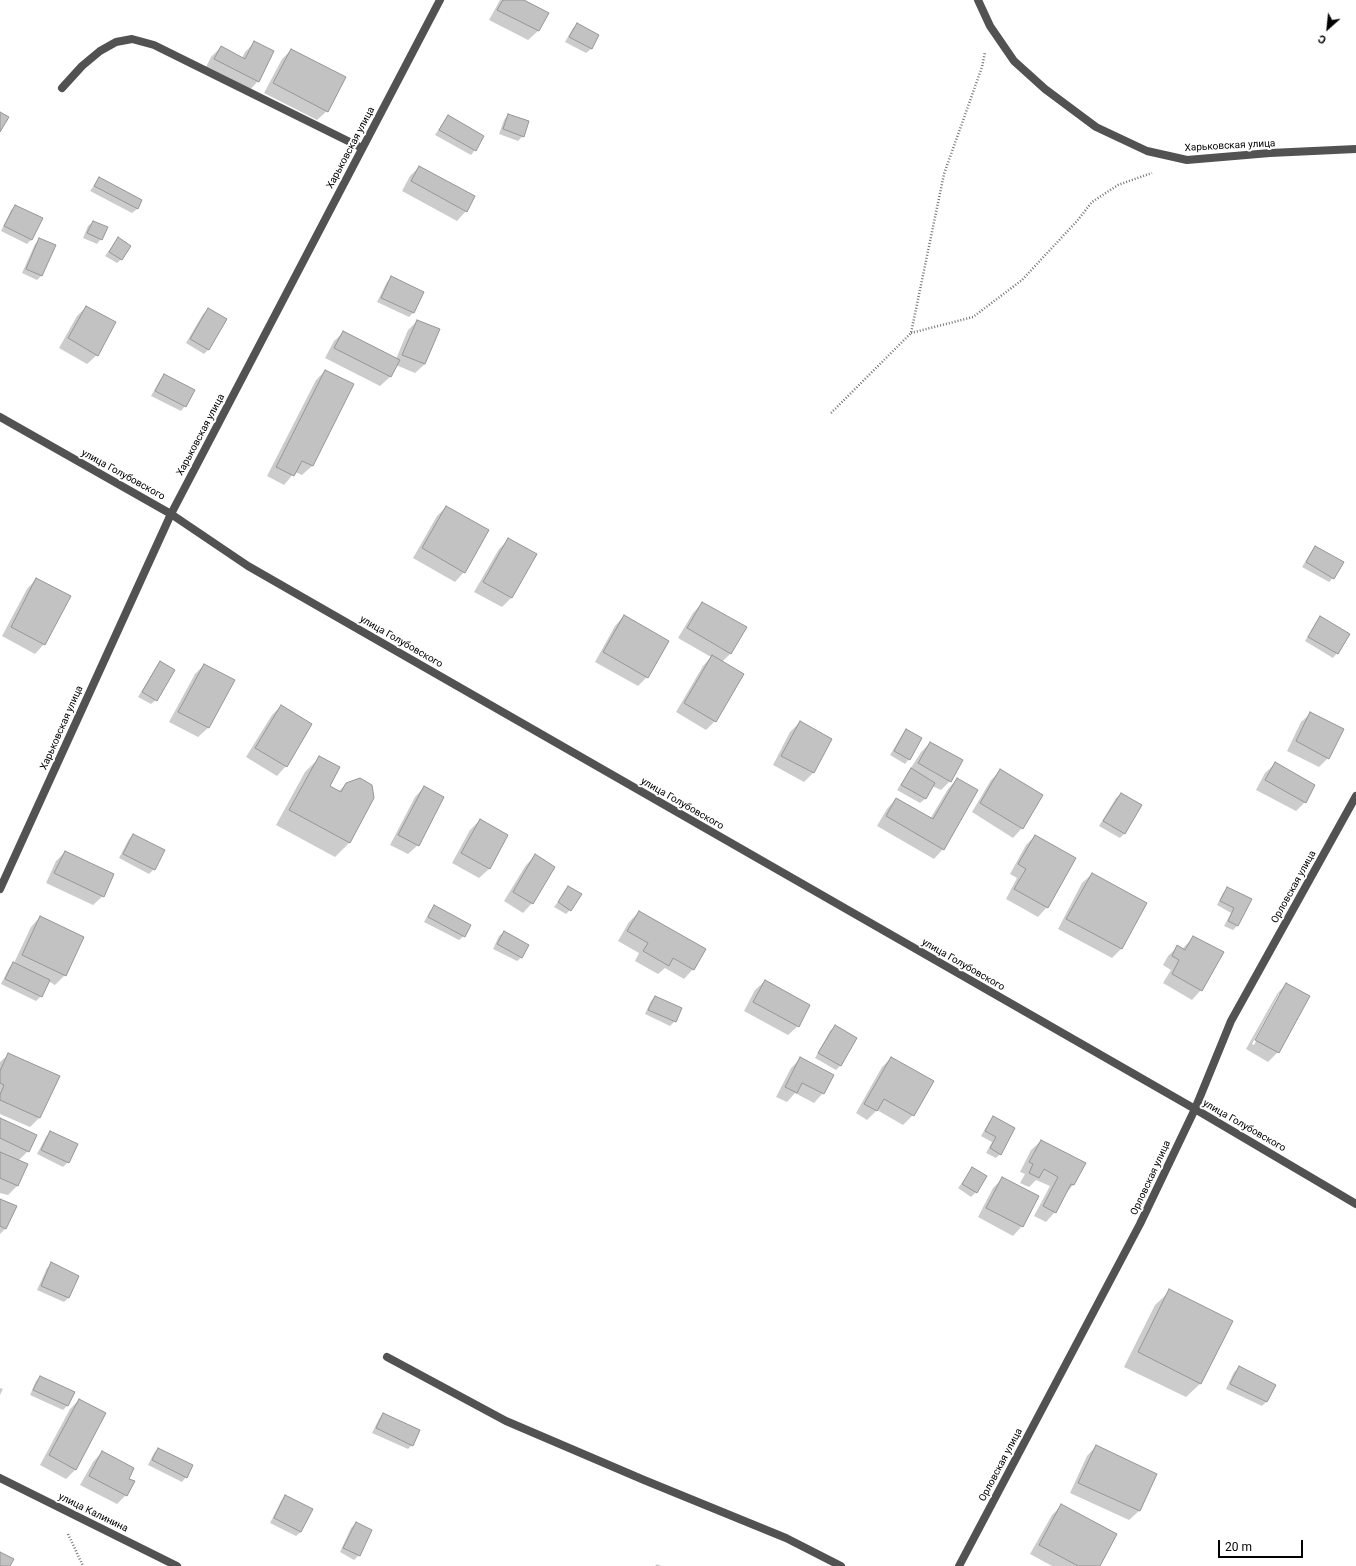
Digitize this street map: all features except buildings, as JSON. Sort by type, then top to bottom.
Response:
[{"type":"street","name":"Харьковская улица","points":[[0,889],[171,514],[440,0]]},
{"type":"street","name":"Харьковская улица","points":[[978,0],[990,26],[1014,61],[1045,89],[1096,127],[1148,151],[1187,160],[1270,153],[1356,149]]},
{"type":"street","points":[[62,88],[82,66],[100,51],[116,42],[132,39],[154,45],[362,148]]},
{"type":"street","name":"улица Голубовского","points":[[0,417],[171,514],[248,566],[1195,1109],[1356,1204]]},
{"type":"street","name":"Орловская улица","points":[[959,1566],[1140,1224],[1195,1109],[1231,1021],[1356,796]]},
{"type":"street","points":[[387,1357],[506,1421],[644,1480],[786,1538],[841,1566]]},
{"type":"street","name":"улица Калинина","points":[[0,1478],[177,1566]]},
{"type":"path","points":[[911,333],[944,174],[982,67],[990,26]]},
{"type":"path","points":[[830,413],[911,333],[973,317],[1022,280],[1077,221],[1092,202],[1118,185],[1187,160]]},
{"type":"path","points":[[56,1506],[83,1566]]}]
